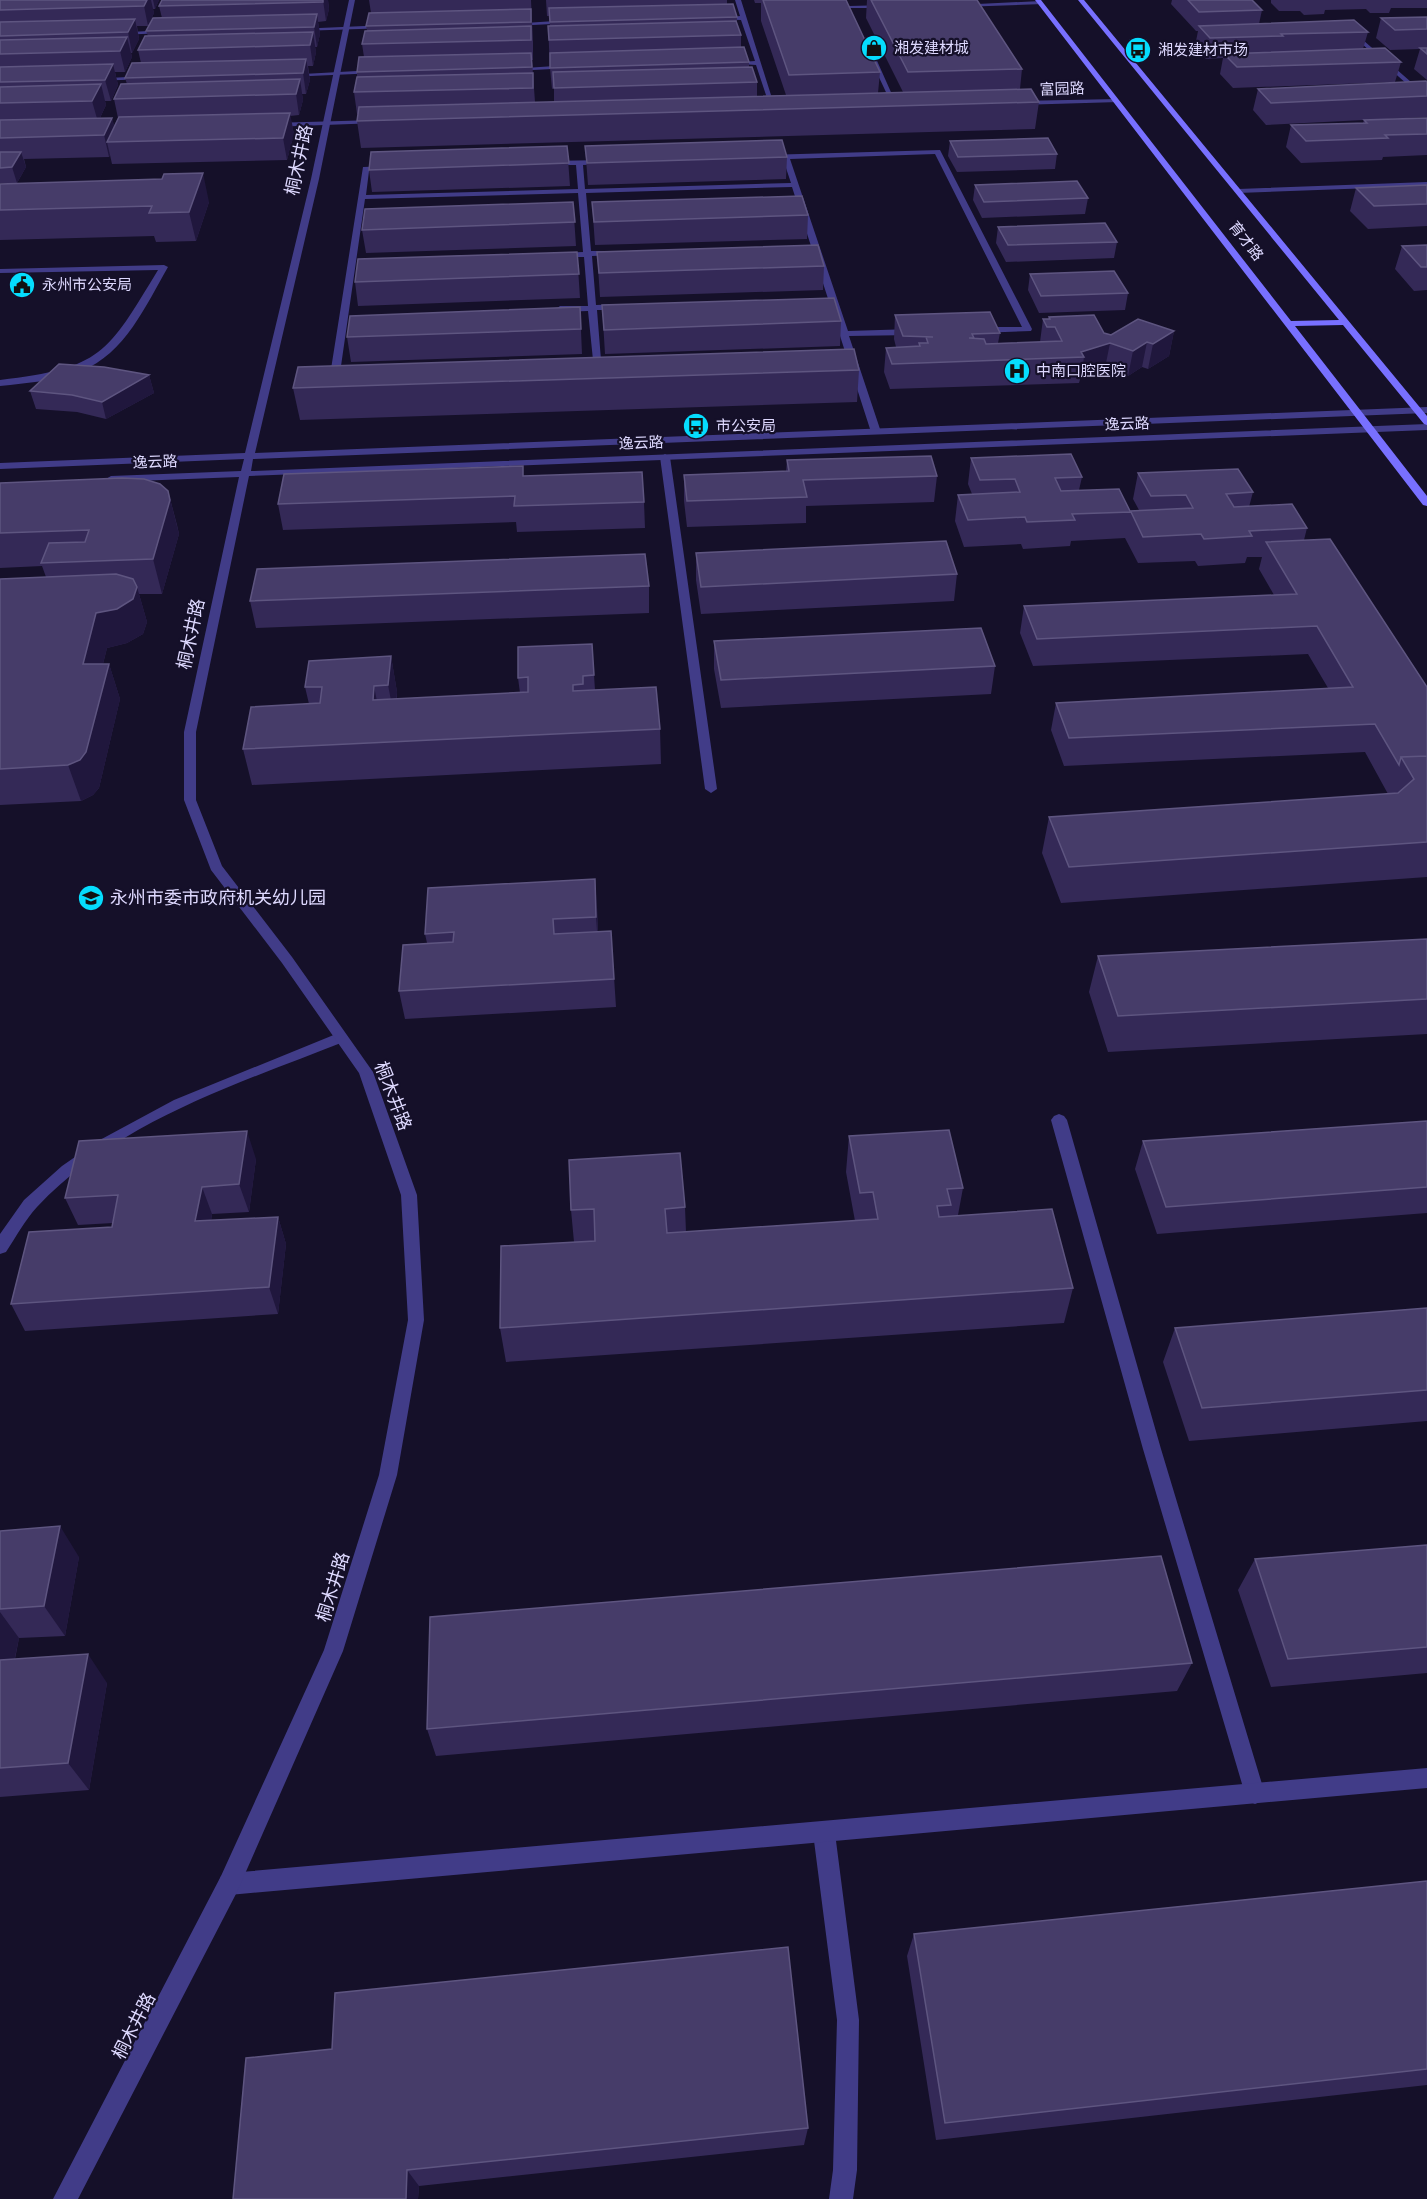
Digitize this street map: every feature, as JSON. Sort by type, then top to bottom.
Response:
[{"type":"main road","name":"育才路","points":[[1082,0],[1346,322],[1423,411],[1427,422]]},
{"type":"main road","name":"育才路","points":[[1040,2],[1427,503]]},
{"type":"main road","points":[[1291,324],[1346,322]]},
{"type":"street","name":"桐木井路","points":[[65,2199],[229,1884],[333,1651],[388,1475],[416,1320],[409,1195],[366,1071],[216,867],[190,800],[190,732],[245,474],[352,0]]},
{"type":"street","points":[[738,0],[774,110]]},
{"type":"street","points":[[845,0],[854,18]]},
{"type":"street","points":[[957,5],[1040,2]]},
{"type":"street","points":[[849,8],[897,7]]},
{"type":"street","points":[[709,19],[744,18]]},
{"type":"street","points":[[510,24],[580,22]]},
{"type":"street","points":[[286,29],[393,27]]},
{"type":"street","points":[[107,33],[179,32]]},
{"type":"street","points":[[1363,42],[1427,100]]},
{"type":"street","points":[[868,48],[896,107]]},
{"type":"street","points":[[723,63],[759,63]]},
{"type":"street","points":[[501,69],[583,67]]},
{"type":"street","points":[[279,75],[383,72]]},
{"type":"street","points":[[93,80],[151,78]]},
{"type":"street","name":"富园路","points":[[1012,104],[1117,100]]},
{"type":"street","points":[[885,107],[907,106]]},
{"type":"street","points":[[763,111],[786,110]]},
{"type":"street","points":[[256,125],[385,122]]},
{"type":"street","points":[[763,157],[937,152],[1028,328],[970,330]]},
{"type":"street","points":[[786,156],[876,432]]},
{"type":"street","points":[[543,163],[613,161]]},
{"type":"street","points":[[579,162],[597,360]]},
{"type":"street","points":[[359,368],[336,369],[366,169],[401,168]]},
{"type":"street","points":[[1238,191],[1427,184]]},
{"type":"street","points":[[362,197],[795,185]]},
{"type":"street","points":[[804,248],[815,247]]},
{"type":"street","points":[[552,255],[633,253]]},
{"type":"street","points":[[352,262],[364,261]]},
{"type":"street","points":[[0,272],[164,267],[121,337],[105,354],[80,368],[37,378],[0,383]]},
{"type":"street","points":[[821,300],[832,300]]},
{"type":"street","points":[[545,309],[638,306]]},
{"type":"street","points":[[344,316],[356,316]]},
{"type":"street","points":[[844,334],[924,332]]},
{"type":"street","points":[[838,353],[850,353]]},
{"type":"street","points":[[585,360],[608,360]]},
{"type":"street","name":"逸云路","points":[[0,466],[1423,411]]},
{"type":"street","name":"逸云路","points":[[105,479],[1427,427]]},
{"type":"street","points":[[665,457],[711,789]]},
{"type":"street","points":[[0,1247],[33,1200],[93,1150],[169,1107],[341,1037]]},
{"type":"street","points":[[1059,1120],[1152,1449],[1255,1794]]},
{"type":"street","points":[[229,1884],[1427,1778]]},
{"type":"street","points":[[824,1833],[848,2020],[845,2170],[841,2199]]},
{"type":"building","points":[[0,0],[147,0],[144,6],[0,10]]},
{"type":"building","points":[[162,0],[323,0],[323,2],[159,6]]},
{"type":"building","points":[[763,0],[846,0],[880,72],[789,75]]},
{"type":"building","points":[[871,0],[977,0],[1022,69],[908,72]]},
{"type":"building","points":[[1188,0],[1252,0],[1262,10],[1199,12]]},
{"type":"building","points":[[733,4],[737,17],[550,22],[549,8]]},
{"type":"building","points":[[531,9],[531,22],[366,26],[369,13]]},
{"type":"building","points":[[317,14],[314,27],[146,31],[153,18]]},
{"type":"building","points":[[1427,17],[1427,29],[1395,30],[1381,18]]},
{"type":"building","points":[[135,19],[128,32],[0,36],[0,22]]},
{"type":"building","points":[[1354,20],[1368,32],[1210,38],[1199,26]]},
{"type":"building","points":[[736,21],[741,35],[549,40],[548,26]]},
{"type":"building","points":[[531,26],[531,40],[362,44],[365,31]]},
{"type":"building","points":[[313,32],[310,45],[138,50],[145,36]]},
{"type":"building","points":[[127,37],[120,51],[0,54],[0,40]]},
{"type":"building","points":[[744,47],[749,62],[550,68],[550,53]]},
{"type":"building","points":[[1385,48],[1401,62],[1237,67],[1224,54]]},
{"type":"building","points":[[531,53],[532,67],[357,72],[359,57]]},
{"type":"building","points":[[306,59],[303,73],[125,78],[132,63]]},
{"type":"building","points":[[113,64],[105,80],[0,82],[0,67]]},
{"type":"building","points":[[752,67],[757,82],[554,88],[553,72]]},
{"type":"building","points":[[533,73],[533,88],[354,92],[357,77]]},
{"type":"building","points":[[300,79],[296,94],[114,99],[121,84]]},
{"type":"building","points":[[1426,81],[1427,96],[1271,103],[1258,89]]},
{"type":"building","points":[[101,84],[92,101],[0,103],[0,87]]},
{"type":"building","points":[[1031,89],[1039,102],[357,121],[359,107]]},
{"type":"building","points":[[290,113],[283,138],[107,142],[119,117]]},
{"type":"building","points":[[112,118],[104,135],[0,138],[0,120]]},
{"type":"building","points":[[1427,118],[1427,134],[1385,135],[1388,138],[1306,141],[1291,125],[1367,123],[1364,120]]},
{"type":"building","points":[[1048,138],[1057,154],[958,157],[950,141]]},
{"type":"building","points":[[782,140],[787,157],[587,163],[585,146]]},
{"type":"building","points":[[567,146],[569,163],[369,170],[371,152]]},
{"type":"building","points":[[0,152],[21,152],[12,167],[0,168]]},
{"type":"building","points":[[203,173],[189,212],[149,213],[152,206],[0,210],[0,184],[162,179],[164,174]]},
{"type":"building","points":[[1077,181],[1088,198],[984,202],[975,185]]},
{"type":"building","points":[[1427,185],[1427,204],[1374,206],[1356,188]]},
{"type":"building","points":[[802,196],[808,215],[594,222],[592,202]]},
{"type":"building","points":[[573,202],[575,222],[362,230],[365,209]]},
{"type":"building","points":[[1105,223],[1117,242],[1008,245],[998,227]]},
{"type":"building","points":[[818,245],[824,266],[599,273],[597,252]]},
{"type":"building","points":[[1427,245],[1427,267],[1421,267],[1402,246]]},
{"type":"building","points":[[577,252],[579,274],[355,282],[358,259]]},
{"type":"building","points":[[1114,271],[1128,293],[1041,296],[1030,274]]},
{"type":"building","points":[[834,298],[841,321],[604,330],[602,305]]},
{"type":"building","points":[[580,307],[581,329],[347,337],[350,316]]},
{"type":"building","points":[[990,312],[1000,333],[972,334],[974,338],[969,338],[984,339],[986,344],[1062,341],[1055,327],[1047,327],[1043,319],[1094,315],[1104,333],[1111,335],[1138,319],[1174,331],[1153,344],[1147,342],[1133,351],[1110,343],[1081,352],[1084,357],[892,364],[886,348],[920,346],[919,343],[928,343],[926,337],[933,337],[903,336],[895,315]]},
{"type":"building","points":[[854,349],[859,370],[293,388],[298,367]]},
{"type":"building","points":[[59,364],[104,367],[149,375],[102,402],[72,395],[30,391]]},
{"type":"building","points":[[1071,454],[1082,477],[1055,478],[1061,491],[1119,489],[1130,511],[1193,508],[1186,495],[1151,496],[1138,473],[1238,469],[1253,492],[1226,494],[1234,507],[1292,504],[1307,528],[1249,531],[1252,536],[1204,539],[1201,534],[1143,537],[1131,512],[1072,514],[1075,520],[1027,522],[1025,517],[968,520],[958,495],[1020,492],[1015,479],[980,480],[971,458]]},
{"type":"building","points":[[931,456],[937,476],[803,480],[807,497],[687,501],[684,475],[789,471],[787,460]]},
{"type":"building","points":[[523,466],[523,476],[642,472],[644,502],[514,506],[515,496],[278,504],[284,474]]},
{"type":"building","points":[[144,479],[160,484],[168,491],[170,500],[153,559],[41,563],[49,543],[85,542],[89,530],[0,533],[0,483]]},
{"type":"building","points":[[1330,539],[1427,687],[1427,756],[1401,757],[1399,765],[1375,724],[1069,738],[1056,703],[1353,687],[1317,626],[1037,639],[1024,606],[1297,594],[1266,542]]},
{"type":"building","points":[[946,541],[957,574],[701,587],[696,553]]},
{"type":"building","points":[[645,554],[649,586],[250,601],[257,569]]},
{"type":"building","points":[[116,574],[133,579],[137,587],[133,599],[117,609],[96,613],[83,664],[109,664],[86,752],[80,760],[68,765],[0,769],[0,579]]},
{"type":"building","points":[[981,628],[995,666],[721,680],[714,641]]},
{"type":"building","points":[[592,644],[594,675],[583,676],[583,684],[573,685],[573,691],[656,687],[660,729],[243,749],[251,707],[320,703],[322,687],[305,687],[309,661],[391,656],[388,685],[374,686],[373,700],[528,692],[528,677],[518,678],[518,647]]},
{"type":"building","points":[[1427,756],[1427,842],[1069,867],[1049,817],[1398,793],[1414,779],[1401,757]]},
{"type":"building","points":[[595,879],[596,917],[553,919],[554,934],[611,931],[614,979],[399,991],[403,945],[453,942],[454,932],[425,934],[428,888]]},
{"type":"building","points":[[1427,939],[1427,999],[1118,1016],[1098,956]]},
{"type":"building","points":[[1427,1121],[1427,1187],[1166,1207],[1143,1141]]},
{"type":"building","points":[[949,1130],[963,1188],[947,1189],[951,1205],[937,1206],[939,1217],[1052,1209],[1073,1288],[500,1328],[501,1246],[595,1241],[594,1209],[571,1210],[569,1160],[680,1153],[685,1207],[665,1209],[667,1233],[878,1219],[873,1192],[860,1193],[849,1136]]},
{"type":"building","points":[[247,1131],[239,1184],[202,1187],[195,1221],[278,1217],[269,1287],[11,1304],[29,1232],[112,1227],[118,1195],[65,1198],[79,1141]]},
{"type":"building","points":[[1427,1308],[1427,1390],[1202,1408],[1175,1328]]},
{"type":"building","points":[[60,1526],[44,1606],[0,1609],[0,1531]]},
{"type":"building","points":[[1427,1545],[1427,1647],[1288,1659],[1255,1559]]},
{"type":"building","points":[[1161,1556],[1192,1663],[427,1729],[430,1617]]},
{"type":"building","points":[[88,1654],[68,1763],[0,1768],[0,1660]]},
{"type":"building","points":[[1427,1881],[1427,2069],[945,2123],[914,1934]]},
{"type":"building","points":[[788,1947],[808,2128],[407,2170],[406,2199],[233,2199],[246,2058],[332,2049],[335,1993]]},
{"type":"place","name":"湘发建材城","points":[[874,48]]},
{"type":"place","name":"湘发建材市场","points":[[1138,50]]},
{"type":"place","name":"永州市公安局","points":[[22,285]]},
{"type":"place","name":"中南口腔医院","points":[[1017,371]]},
{"type":"place","name":"市公安局","points":[[696,426]]},
{"type":"place","name":"永州市委市政府机关幼儿园","points":[[91,898]]}]
